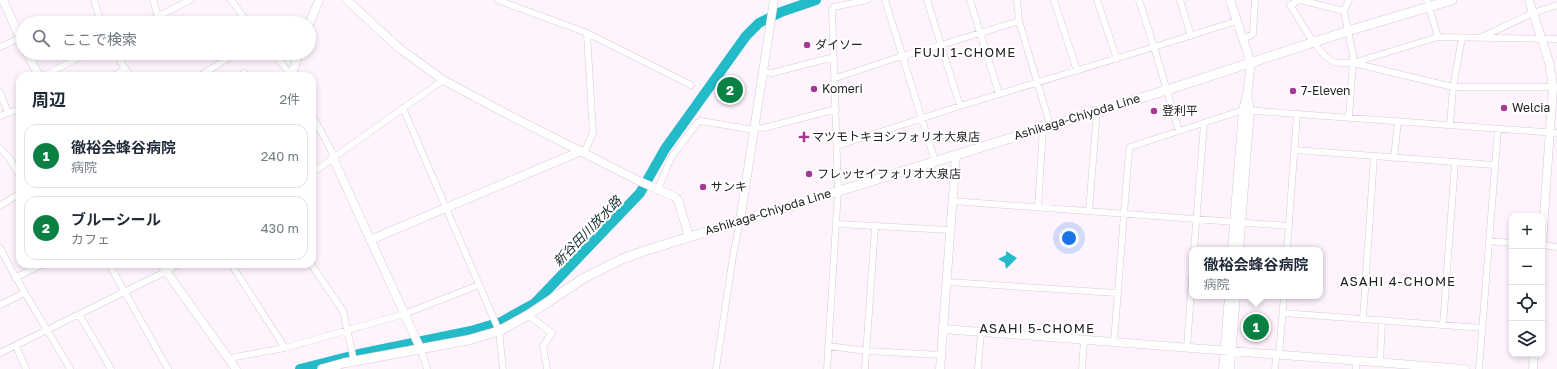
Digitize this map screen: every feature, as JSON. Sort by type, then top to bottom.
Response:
[{"type":"main road","name":"Ashikaga-Chiyoda Line","points":[[322,369],[420,348],[468,340],[498,331],[528,314],[584,278],[622,259],[740,220],[1166,90],[1428,4],[1452,0]]},
{"type":"street","points":[[3,0],[16,30]]},
{"type":"street","points":[[94,0],[99,16]]},
{"type":"street","points":[[153,0],[158,16],[190,0]]},
{"type":"street","points":[[231,0],[243,16]]},
{"type":"street","points":[[313,16],[319,0]]},
{"type":"street","points":[[347,0],[376,29],[443,80],[478,100],[639,181],[675,197],[678,200],[689,237]]},
{"type":"street","points":[[498,0],[586,33],[691,85]]},
{"type":"street","points":[[827,369],[838,191],[832,10],[834,7],[868,0]]},
{"type":"street","points":[[885,0],[935,161]]},
{"type":"street","points":[[928,0],[960,106]]},
{"type":"street","points":[[970,0],[999,94]]},
{"type":"street","points":[[1017,0],[1019,21],[1038,83],[1047,126],[1038,207]]},
{"type":"street","points":[[1054,0],[1077,71]]},
{"type":"street","points":[[1097,0],[1116,59]]},
{"type":"street","points":[[1139,0],[1179,131]]},
{"type":"street","points":[[1180,0],[1191,36]]},
{"type":"street","points":[[1230,0],[1250,63],[1238,222],[1239,247]]},
{"type":"street","points":[[1243,39],[1253,34],[1255,0]]},
{"type":"street","points":[[1344,11],[1300,0],[1290,5],[1314,42],[1328,59],[1335,63],[1353,63],[1453,87],[1555,87]]},
{"type":"street","points":[[1349,0],[1344,11],[1353,63],[1349,117]]},
{"type":"street","points":[[1529,0],[1549,62],[1555,87],[1554,133],[1545,217]]},
{"type":"street","points":[[716,369],[773,4]]},
{"type":"street","points":[[1428,4],[1438,37]]},
{"type":"street","points":[[1481,37],[1533,13],[1557,5]]},
{"type":"street","points":[[835,77],[1019,21]]},
{"type":"street","points":[[837,146],[960,106],[1237,21]]},
{"type":"street","points":[[370,240],[446,207],[582,152],[592,134],[586,33]]},
{"type":"street","points":[[1353,63],[1438,37],[1557,40]]},
{"type":"street","points":[[1450,125],[1453,87],[1462,38]]},
{"type":"street","points":[[0,48],[16,43]]},
{"type":"street","points":[[763,72],[772,73],[834,57]]},
{"type":"street","points":[[31,60],[37,72]]},
{"type":"street","points":[[51,72],[74,60]]},
{"type":"street","points":[[119,60],[127,72]]},
{"type":"street","points":[[206,72],[225,60]]},
{"type":"street","points":[[279,60],[288,72]]},
{"type":"street","points":[[292,72],[297,60]]},
{"type":"street","points":[[120,72],[125,69]]},
{"type":"street","points":[[316,170],[443,80]]},
{"type":"street","points":[[0,92],[8,113]]},
{"type":"street","points":[[403,108],[493,317],[498,331],[503,369]]},
{"type":"street","points":[[0,116],[16,110]]},
{"type":"street","points":[[654,187],[671,158],[697,123],[701,121],[754,129],[764,128],[836,110]]},
{"type":"street","points":[[1114,342],[1129,148],[1246,110],[1554,133]]},
{"type":"street","points":[[1089,211],[1097,111]]},
{"type":"street","points":[[1287,247],[1297,114]]},
{"type":"street","points":[[1394,158],[1398,121]]},
{"type":"street","points":[[316,122],[332,152],[332,158],[415,336],[427,369]]},
{"type":"street","points":[[1194,247],[1204,124]]},
{"type":"street","points":[[1479,369],[1498,129]]},
{"type":"street","points":[[0,148],[10,159],[16,170]]},
{"type":"street","points":[[1295,150],[1494,165]]},
{"type":"street","points":[[940,369],[956,155]]},
{"type":"street","points":[[1363,319],[1374,156]]},
{"type":"street","points":[[1443,325],[1455,162]]},
{"type":"street","points":[[0,206],[16,196]]},
{"type":"street","points":[[952,201],[1289,226]]},
{"type":"street","points":[[1233,247],[1238,222]]},
{"type":"street","points":[[837,224],[950,230]]},
{"type":"street","points":[[865,369],[875,227]]},
{"type":"street","points":[[1489,241],[1509,243]]},
{"type":"street","points":[[1545,245],[1557,247]]},
{"type":"street","points":[[0,248],[15,278],[48,329],[70,369]]},
{"type":"street","points":[[15,278],[34,268]]},
{"type":"street","points":[[111,268],[168,369]]},
{"type":"street","points":[[164,268],[236,369]]},
{"type":"street","points":[[0,353],[172,268]]},
{"type":"street","points":[[234,268],[285,348]]},
{"type":"street","points":[[314,268],[341,306],[351,348],[349,363]]},
{"type":"street","points":[[947,282],[1117,293]]},
{"type":"street","points":[[230,361],[235,358],[285,348],[404,314],[479,285]]},
{"type":"street","points":[[0,305],[24,293]]},
{"type":"street","points":[[1187,348],[1190,299]]},
{"type":"street","points":[[1229,299],[1228,351],[1230,369]]},
{"type":"street","points":[[1224,369],[1236,299]]},
{"type":"street","points":[[1275,369],[1278,357],[1284,299]]},
{"type":"street","points":[[1283,313],[1482,328]]},
{"type":"street","points":[[79,314],[111,369]]},
{"type":"street","points":[[528,314],[552,333],[543,346],[547,369]]},
{"type":"street","points":[[1380,362],[1382,320]]},
{"type":"street","points":[[943,329],[1228,351],[1356,365],[1380,362],[1465,369]]},
{"type":"street","points":[[978,369],[981,333]]},
{"type":"street","points":[[1082,369],[1084,340]]},
{"type":"street","points":[[16,346],[26,369]]},
{"type":"street","points":[[828,346],[867,351],[941,355]]},
{"type":"street","points":[[1533,369],[1534,357]]},
{"type":"water","points":[[1006,251],[1017,258],[1006,269],[1005,263],[998,259],[1006,255]]},
{"type":"waterway","name":"新谷田川放水路","points":[[300,369],[359,354],[471,331],[501,322],[535,303],[640,193],[665,149],[746,36],[759,23],[781,12],[816,0]]},
{"type":"place","name":"ダイソー","points":[[807,45]]},
{"type":"place","name":"Komeri","points":[[814,89]]},
{"type":"place","name":"ブルーシール","points":[[730,90]]},
{"type":"place","name":"7-Eleven","points":[[1293,91]]},
{"type":"place","name":"Welcia","points":[[1504,108]]},
{"type":"place","name":"登利平","points":[[1154,111]]},
{"type":"place","name":"マツモトキヨシフォリオ大泉店","points":[[804,137]]},
{"type":"place","name":"フレッセイフォリオ大泉店","points":[[809,174]]},
{"type":"place","name":"サンキ","points":[[703,187]]},
{"type":"place","name":"徹裕会蜂谷病院","points":[[1256,327]]},
{"type":"district","name":"FUJI 1-CHOME","points":[[965,52]]},
{"type":"district","name":"ASAHI 4-CHOME","points":[[1398,281]]},
{"type":"district","name":"ASAHI 5-CHOME","points":[[1037,328]]}]
